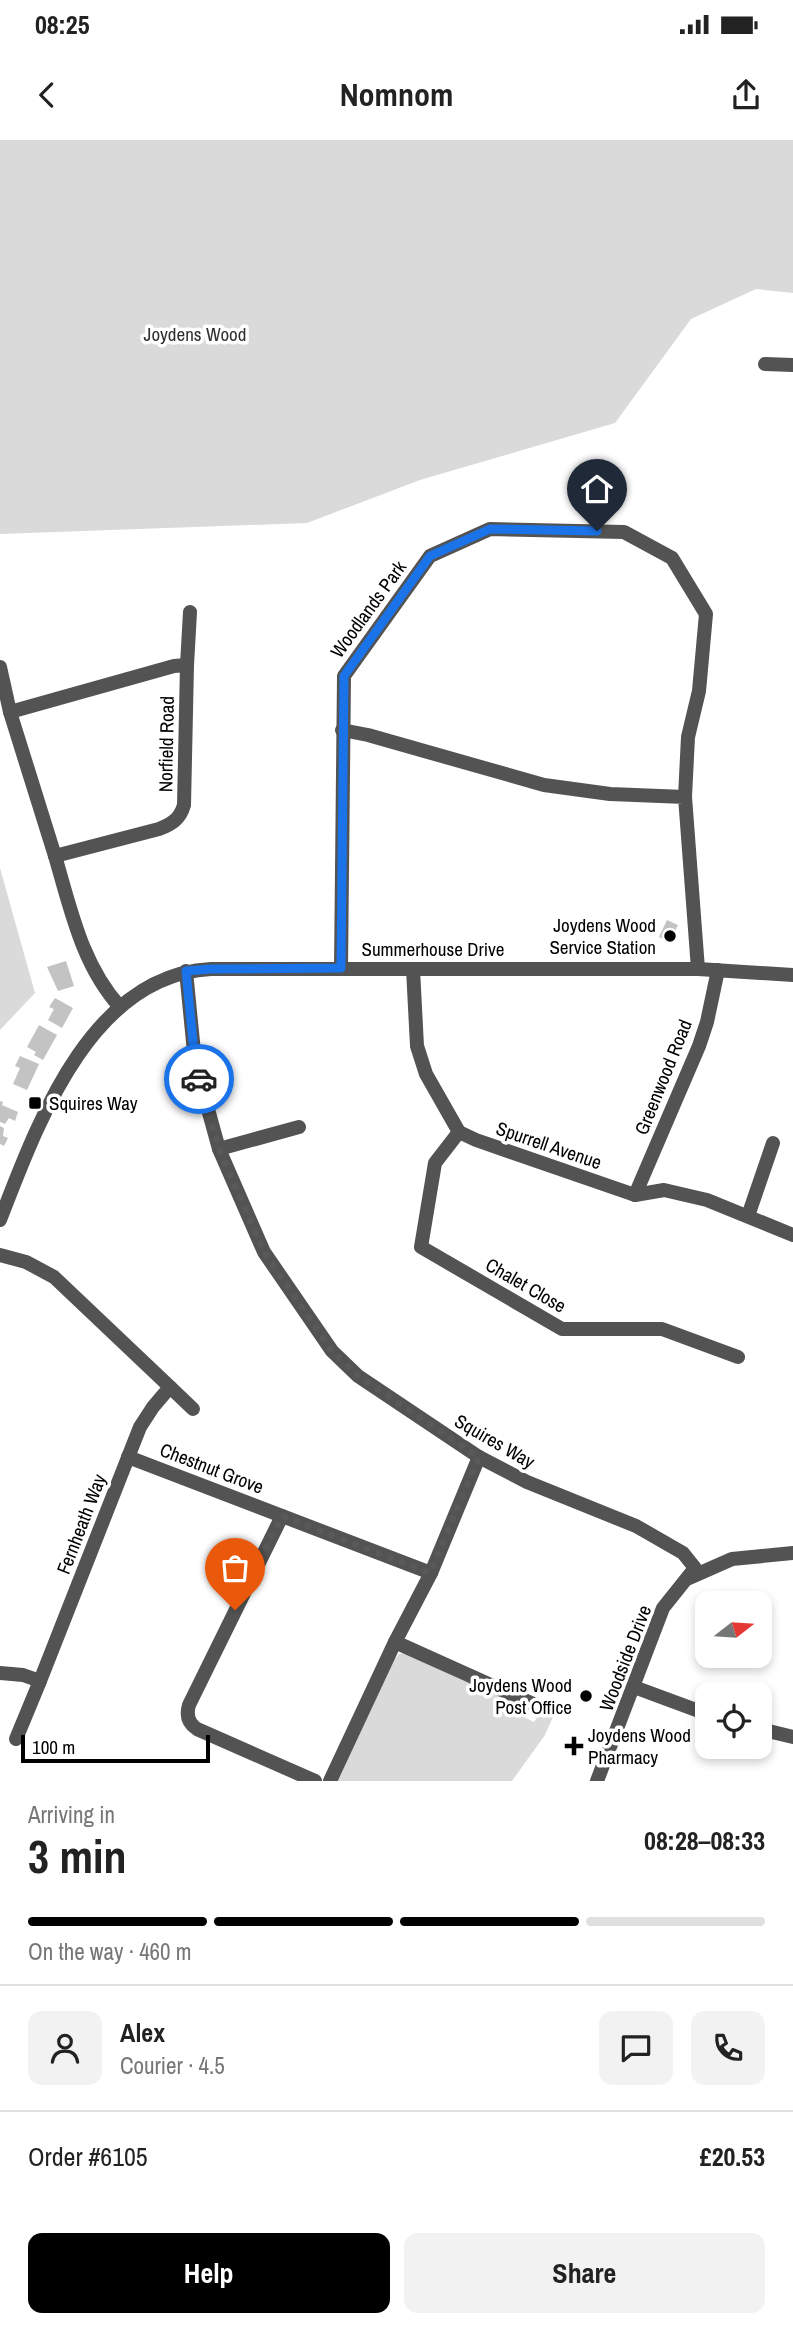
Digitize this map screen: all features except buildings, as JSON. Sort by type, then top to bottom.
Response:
[{"type":"street","points":[[765,363],[793,365]]},
{"type":"street","name":"Woodlands Park","points":[[341,968],[344,676],[430,556],[490,529],[624,532],[672,558],[706,614],[699,691],[688,737],[685,797],[698,969]]},
{"type":"street","name":"Norfield Road","points":[[55,856],[159,829],[179,817],[184,805],[190,612]]},
{"type":"street","name":"Norfield Road","points":[[10,712],[174,666],[187,665]]},
{"type":"street","points":[[0,667],[10,712],[85,952],[100,982],[120,1007]]},
{"type":"street","points":[[342,730],[544,785],[610,793],[685,797]]},
{"type":"street","name":"Summerhouse Drive","points":[[0,1220],[46,1109],[61,1080],[97,1031],[120,1007],[150,985],[186,971],[341,968],[698,969],[793,975]]},
{"type":"street","points":[[413,968],[417,1046],[426,1074],[459,1132]]},
{"type":"street","name":"Greenwood Road","points":[[635,1195],[699,1046],[718,970]]},
{"type":"street","name":"Squires Way","points":[[186,971],[195,1062],[219,1149],[264,1252],[332,1351],[358,1376],[479,1457],[527,1482],[636,1526],[683,1553],[695,1568],[688,1578]]},
{"type":"street","points":[[219,1149],[299,1127]]},
{"type":"street","name":"Spurrell Avenue","points":[[459,1132],[635,1195],[664,1191],[707,1200],[793,1236]]},
{"type":"street","name":"Chalet Close","points":[[459,1132],[435,1163],[421,1247],[562,1329],[662,1329],[738,1357]]},
{"type":"street","points":[[748,1216],[773,1143]]},
{"type":"street","points":[[0,1255],[26,1262],[54,1277],[193,1409]]},
{"type":"street","name":"Fernheath Way","points":[[16,1739],[141,1427],[170,1387]]},
{"type":"street","name":"Chestnut Grove","points":[[128,1457],[430,1573]]},
{"type":"street","points":[[330,1781],[394,1642],[430,1573],[479,1457]]},
{"type":"street","name":"Chestnut Grove","points":[[282,1516],[189,1705],[187,1716],[191,1726],[315,1781]]},
{"type":"street","name":"Woodside Drive","points":[[597,1781],[663,1608],[688,1578],[732,1559],[793,1553]]},
{"type":"street","points":[[394,1642],[533,1704]]},
{"type":"street","points":[[0,1674],[23,1675],[40,1681]]},
{"type":"street","points":[[634,1687],[695,1710]]},
{"type":"street","points":[[772,1732],[793,1737]]},
{"type":"green space","name":"Joydens Wood","points":[[0,140],[793,140],[793,293],[756,289],[691,319],[615,423],[420,480],[307,523],[0,534]]},
{"type":"green space","points":[[0,868],[35,993],[0,1030]]},
{"type":"green space","points":[[407,1653],[516,1703],[522,1710],[522,1716],[534,1722],[544,1705],[556,1710],[545,1735],[512,1781],[335,1781],[393,1661],[399,1654]]},
{"type":"way so far","points":[[199,1079],[219,1149],[264,1252],[332,1351],[358,1376],[479,1457],[430,1573],[282,1516],[235,1610]]},
{"type":"place","name":"Joydens Wood Service Station","points":[[670,936]]},
{"type":"place","name":"Squires Way","points":[[35,1103]]},
{"type":"place","name":"Joydens Wood Post Office","points":[[586,1696]]},
{"type":"place","name":"Joydens Wood Pharmacy","points":[[574,1746]]},
{"type":"route","points":[[199,1079],[186,971],[341,968],[344,676],[430,556],[490,529],[597,531]]}]
